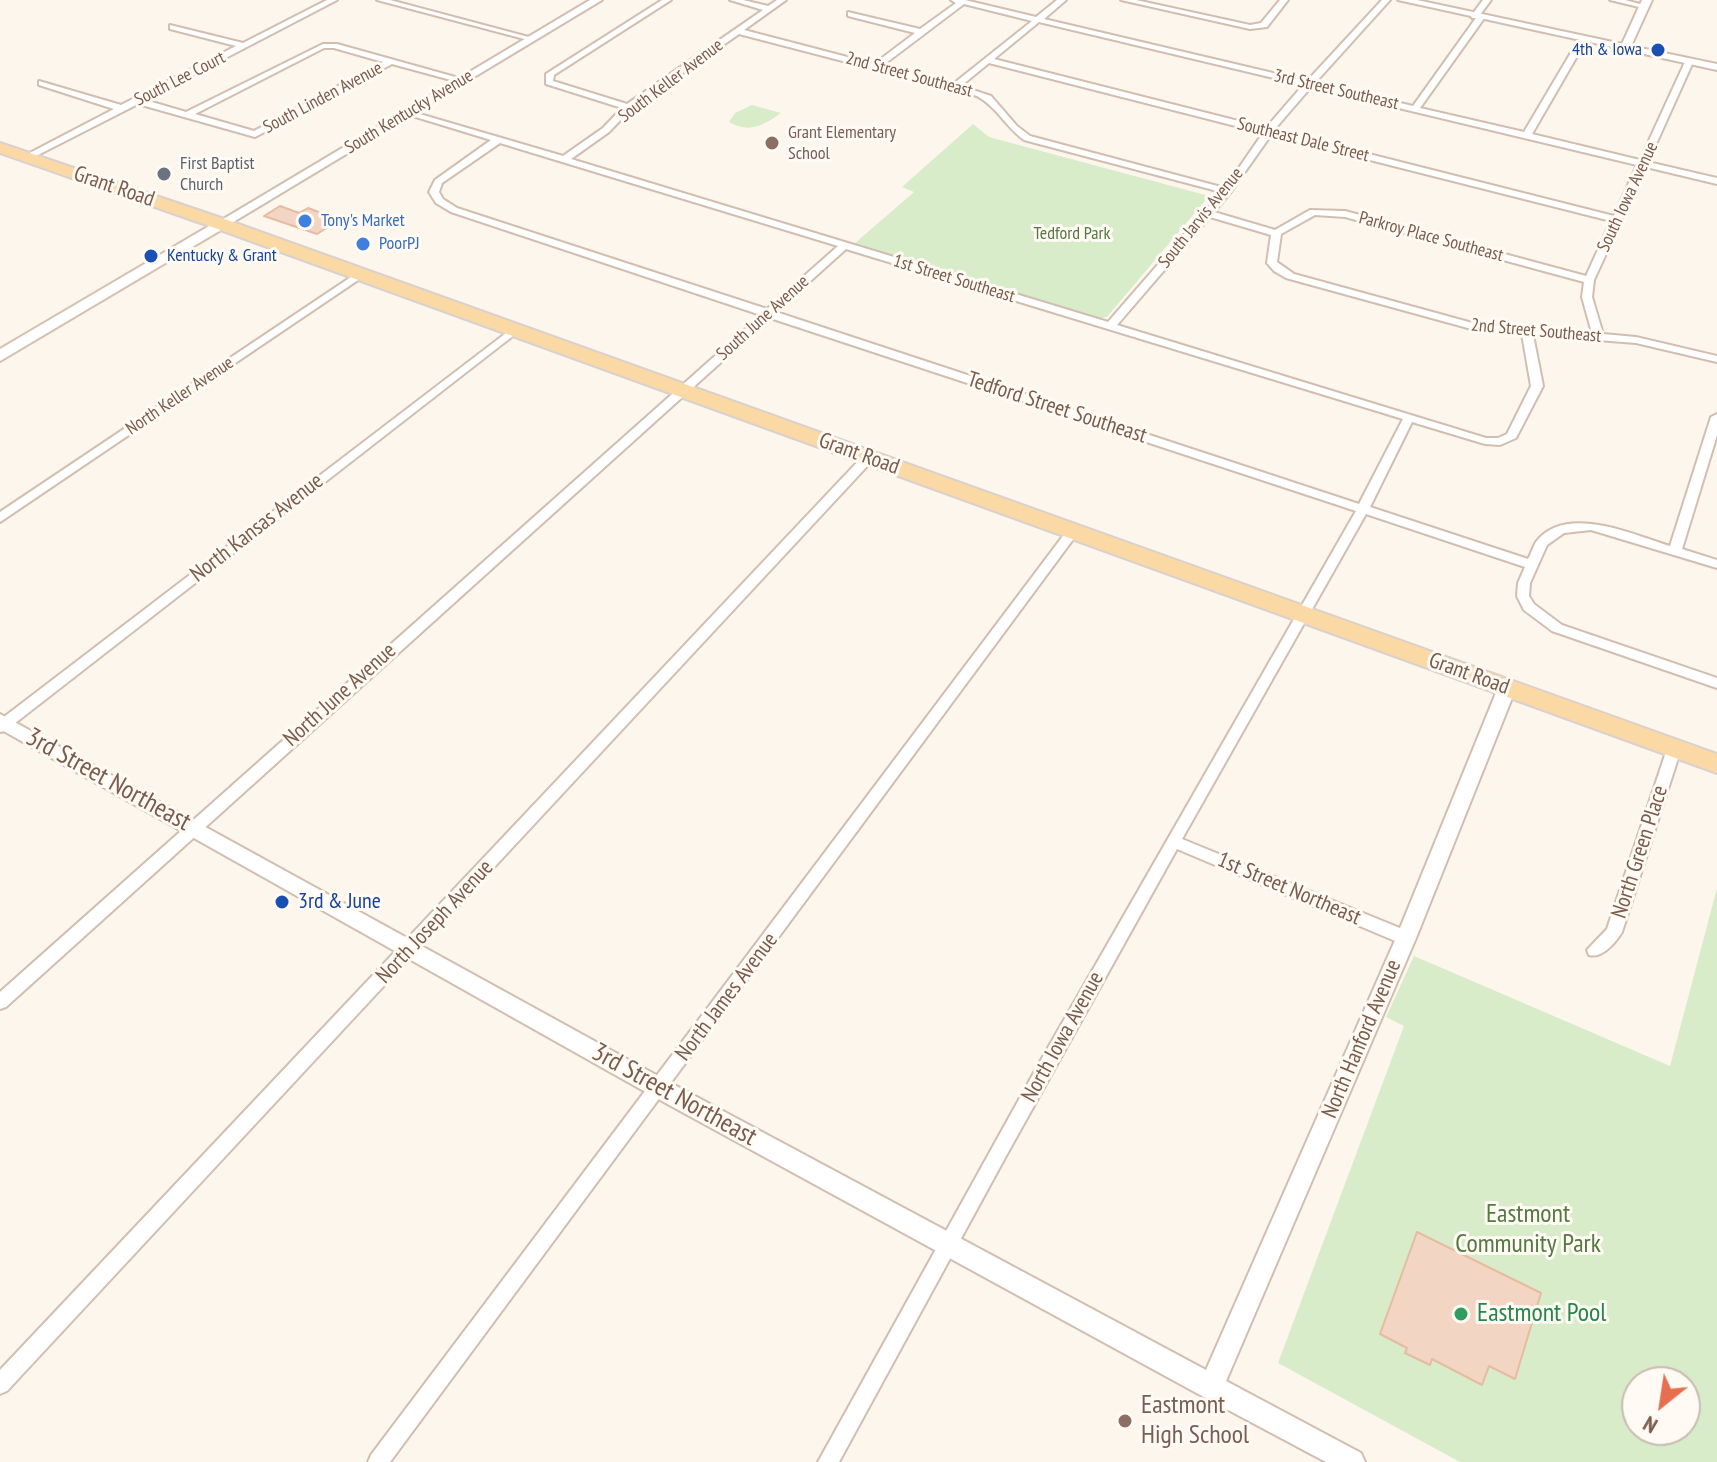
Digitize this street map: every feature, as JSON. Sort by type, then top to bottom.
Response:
[{"type":"main road","name":"Grant Road","points":[[0,148],[221,224],[1717,764]]},
{"type":"main road","points":[[0,356],[221,224]]},
{"type":"street","name":"South Lee Court","points":[[27,157],[333,0]]},
{"type":"street","points":[[381,0],[532,39]]},
{"type":"street","name":"South Kentucky Avenue","points":[[221,224],[597,0]]},
{"type":"street","points":[[628,107],[562,88],[549,82],[550,74],[667,0]]},
{"type":"street","points":[[734,0],[769,9]]},
{"type":"street","points":[[738,31],[782,0]]},
{"type":"street","points":[[955,87],[1062,0]]},
{"type":"street","points":[[1125,0],[1250,27],[1264,25],[1284,4],[1284,0]]},
{"type":"street","name":"South Jarvis Avenue","points":[[1110,327],[1241,174],[1248,158],[1270,131],[1386,0]]},
{"type":"street","points":[[1403,0],[1717,67]]},
{"type":"street","points":[[1415,109],[1487,0]]},
{"type":"street","points":[[1614,0],[1645,3],[1625,48]]},
{"type":"street","points":[[876,66],[959,1]]},
{"type":"street","name":"3rd Street Southeast","points":[[959,1],[1717,181]]},
{"type":"street","points":[[851,14],[922,32]]},
{"type":"street","points":[[173,27],[244,46]]},
{"type":"street","name":"South Keller Avenue","points":[[565,159],[606,130],[628,107],[738,31]]},
{"type":"street","name":"2nd Street Southeast","points":[[738,31],[955,87],[991,99],[1000,107],[1011,127],[1027,138],[1227,191]]},
{"type":"street","points":[[1526,136],[1583,39]]},
{"type":"street","points":[[138,101],[187,115],[323,46],[334,46],[462,80]]},
{"type":"street","name":"Southeast Dale Street","points":[[987,60],[1618,220]]},
{"type":"street","name":"South Linden Avenue","points":[[187,115],[255,134],[391,61]]},
{"type":"street","name":"South Iowa Avenue","points":[[1598,336],[1587,297],[1589,280],[1689,62]]},
{"type":"street","points":[[42,83],[123,109]]},
{"type":"street","name":"1st Street Southeast","points":[[409,112],[1473,438],[1500,442],[1512,436],[1537,386],[1527,332]]},
{"type":"street","name":"Tedford Street Southeast","points":[[499,139],[438,182],[434,192],[439,201],[454,210],[1530,564]]},
{"type":"street","name":"Parkroy Place Southeast","points":[[1276,233],[1313,212],[1345,214],[1589,280]]},
{"type":"street","points":[[1208,213],[1276,233]]},
{"type":"street","name":"2nd Street Southeast","points":[[1276,233],[1272,263],[1290,276],[1449,321],[1663,345],[1717,359]]},
{"type":"street","name":"South June Avenue","points":[[682,390],[845,245]]},
{"type":"street","name":"North Keller Avenue","points":[[0,518],[360,274]]},
{"type":"street","name":"North Kansas Avenue","points":[[1,724],[514,330]]},
{"type":"street","name":"North June Avenue","points":[[0,1002],[682,390]]},
{"type":"street","points":[[1675,551],[1717,417]]},
{"type":"street","points":[[1302,614],[1365,508],[1409,418]]},
{"type":"street","name":"North Joseph Avenue","points":[[0,1384],[868,458]]},
{"type":"street","points":[[1717,564],[1591,526],[1572,525],[1551,534],[1530,564],[1523,596],[1541,619],[1557,628],[1717,683]]},
{"type":"street","name":"North James Avenue","points":[[378,1462],[1073,531]]},
{"type":"street","name":"North Iowa Avenue","points":[[828,1462],[946,1244],[1302,614]]},
{"type":"street","name":"North Hanford Avenue","points":[[1211,1387],[1406,938],[1507,688]]},
{"type":"street","name":"3rd Street Northeast","points":[[1,724],[193,827],[659,1088],[1352,1462]]},
{"type":"street","name":"North Green Place","points":[[1595,950],[1614,932],[1674,749]]},
{"type":"street","name":"1st Street Northeast","points":[[1173,841],[1406,938]]},
{"type":"green space","points":[[752,105],[781,113],[750,128],[729,122],[735,113]]},
{"type":"green space","name":"Tedford Park","points":[[973,124],[989,137],[1209,196],[1107,317],[1098,319],[854,244],[914,192],[902,187]]},
{"type":"green space","name":"Eastmont Community Park","points":[[1717,888],[1717,1462],[1460,1462],[1278,1363],[1404,1026],[1386,1017],[1414,956],[1670,1066]]},
{"type":"building","name":"Tony's Market","points":[[280,206],[299,213],[308,208],[332,217],[328,219],[336,222],[317,234],[264,216]]},
{"type":"building","name":"Eastmont Pool","points":[[1417,1232],[1541,1293],[1515,1379],[1489,1366],[1482,1385],[1432,1359],[1430,1365],[1405,1353],[1407,1348],[1380,1334]]},
{"type":"place","name":"4th & Iowa","points":[[1658,50]]},
{"type":"place","name":"Grant Elementary School","points":[[772,143]]},
{"type":"place","name":"First Baptist Church","points":[[164,174]]},
{"type":"place","name":"Tony's Market","points":[[305,221]]},
{"type":"place","name":"PoorPJ","points":[[363,244]]},
{"type":"place","name":"Kentucky & Grant","points":[[151,256]]},
{"type":"place","name":"3rd & June","points":[[282,902]]},
{"type":"place","name":"Eastmont Pool","points":[[1461,1314]]},
{"type":"place","name":"Eastmont High School","points":[[1125,1421]]}]
